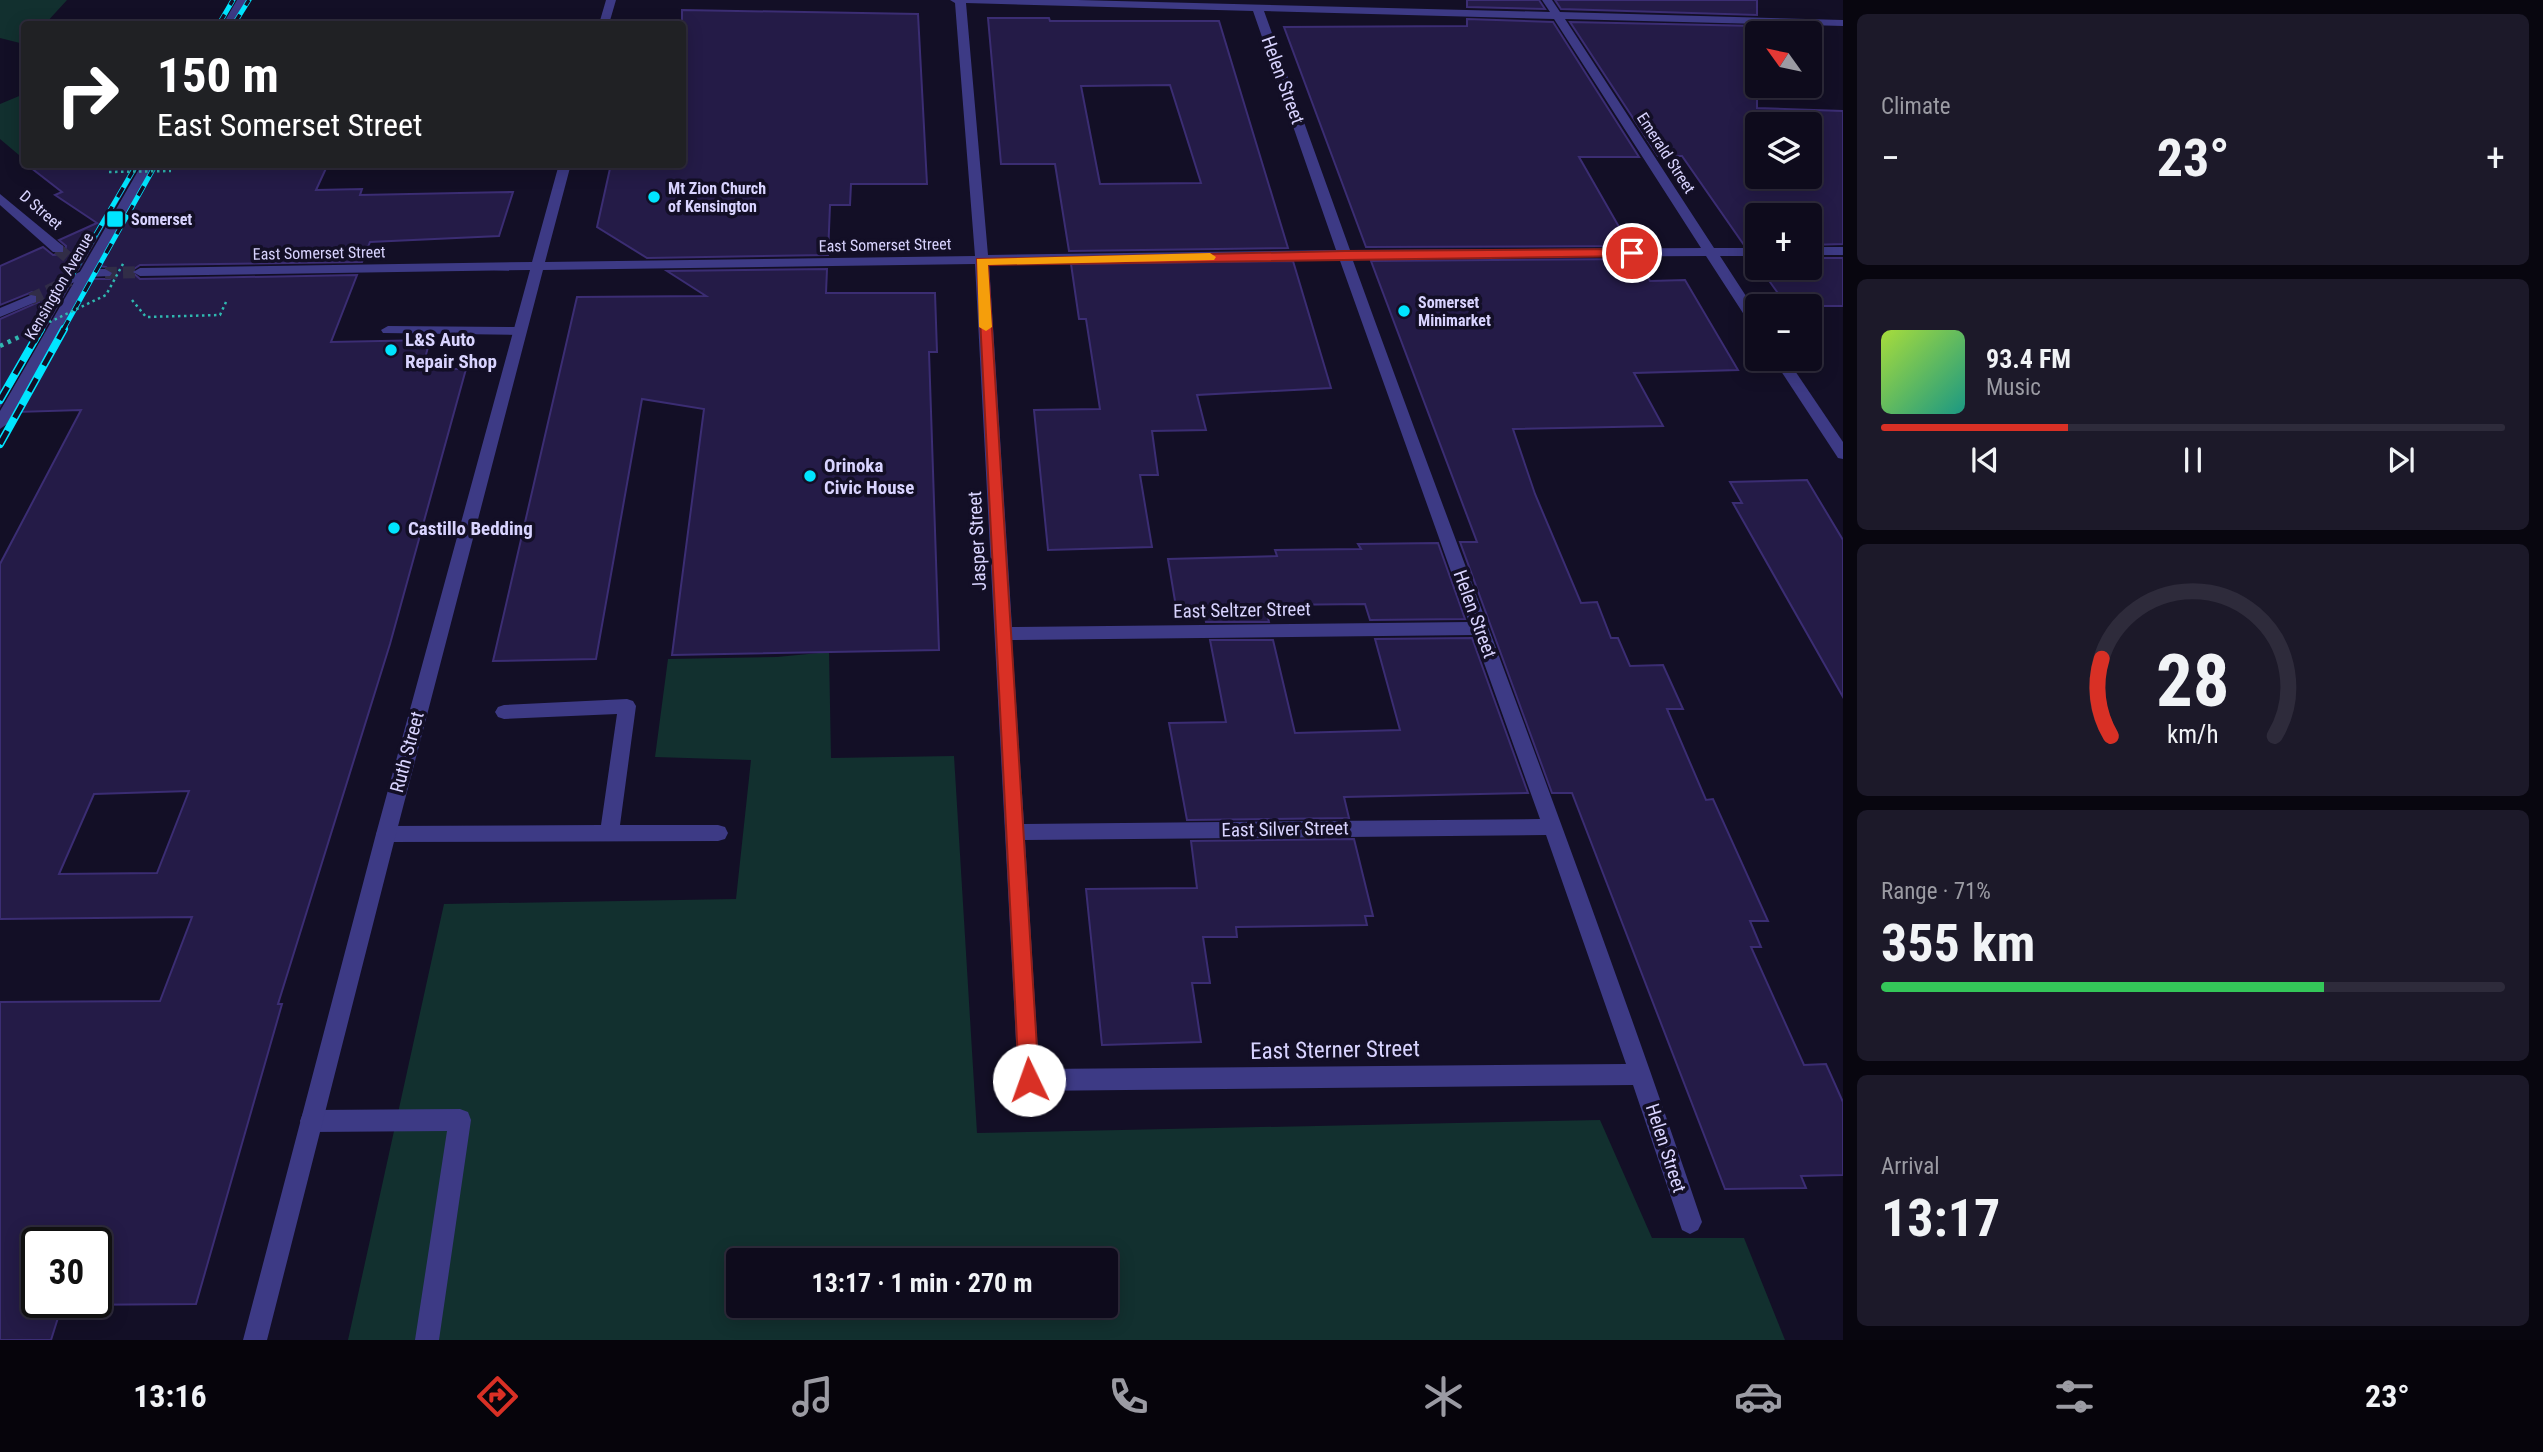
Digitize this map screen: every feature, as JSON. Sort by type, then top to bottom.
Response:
[{"type":"street","points":[[230,21],[242,0]]},
{"type":"street","points":[[605,21],[611,0]]},
{"type":"street","points":[[955,0],[1843,23]]},
{"type":"street","name":"Jasper Street","points":[[960,0],[982,261],[1029,1080]]},
{"type":"street","name":"Emerald Street","points":[[1547,0],[1745,306]]},
{"type":"street","name":"Helen Street","points":[[1257,7],[1480,628],[1555,827],[1642,1074],[1690,1222]]},
{"type":"street","name":"Kensington Avenue","points":[[0,424],[82,270],[146,168]]},
{"type":"street","name":"Ruth Street","points":[[255,1340],[386,834],[564,168]]},
{"type":"street","name":"D Street","points":[[0,198],[58,249]]},
{"type":"street","points":[[1822,251],[1843,251]]},
{"type":"street","name":"East Somerset Street","points":[[140,272],[1345,254],[1745,252]]},
{"type":"street","points":[[70,280],[82,270],[105,273]]},
{"type":"street","points":[[0,313],[31,299]]},
{"type":"street","points":[[388,330],[519,331]]},
{"type":"street","points":[[1788,371],[1843,454]]},
{"type":"street","name":"East Seltzer Street","points":[[1004,634],[1480,628]]},
{"type":"street","points":[[504,712],[626,706],[609,833]]},
{"type":"street","name":"East Silver Street","points":[[1016,832],[1555,827]]},
{"type":"street","points":[[386,834],[718,833]]},
{"type":"street","name":"East Sterner Street","points":[[1029,1080],[1642,1074]]},
{"type":"street","points":[[311,1121],[460,1120],[427,1340]]},
{"type":"path","points":[[109,172],[171,171]]},
{"type":"path","points":[[0,346],[106,295],[124,262]]},
{"type":"path","points":[[127,293],[146,317],[220,315],[226,302]]},
{"type":"green space","points":[[0,0],[67,0],[48,21],[21,21],[21,43],[0,38]]},
{"type":"green space","points":[[21,95],[19,155],[0,139],[0,104]]},
{"type":"green space","points":[[829,652],[831,758],[954,756],[977,1133],[1600,1120],[1652,1238],[1744,1238],[1785,1340],[348,1340],[444,904],[736,899],[751,760],[655,757],[668,659],[777,657]]},
{"type":"building","points":[[1467,0],[1539,0],[1545,9],[1467,7]]},
{"type":"building","points":[[1555,0],[1757,0],[1757,15],[1561,9]]},
{"type":"building","points":[[682,10],[918,14],[927,184],[851,184],[850,205],[830,205],[828,255],[647,258],[597,227],[610,168],[686,168],[686,21],[682,21]]},
{"type":"building","points":[[988,18],[1049,18],[1050,21],[1219,21],[1288,248],[1069,251],[1055,164],[1001,164]],"holes":[[[1170,85],[1201,183],[1100,184],[1081,86]]]},
{"type":"building","points":[[1467,19],[1553,22],[1639,157],[1579,157],[1630,246],[1366,247],[1284,27],[1467,26]]},
{"type":"building","points":[[1570,22],[1745,26],[1745,98],[1757,98],[1757,108],[1843,111],[1843,244],[1822,245],[1822,203],[1745,203],[1744,245],[1682,156],[1658,156]]},
{"type":"building","points":[[31,168],[137,168],[78,270],[61,279],[69,286],[0,406],[0,319],[39,302],[38,294],[32,292],[0,305],[0,266],[43,247],[53,255],[65,254],[66,246],[59,240],[97,223],[55,195],[62,192]]},
{"type":"building","points":[[154,168],[326,168],[316,190],[362,189],[360,195],[513,192],[499,236],[370,242],[362,262],[140,265],[131,271],[140,279],[357,275],[331,342],[430,340],[422,369],[466,369],[390,644],[278,1004],[282,1004],[196,1304],[112,1305],[112,1227],[21,1227],[21,1318],[58,1318],[51,1340],[0,1340],[0,1002],[160,1001],[192,917],[0,919],[0,564],[81,410],[17,412],[92,279],[110,279],[114,274],[106,267],[99,266]],"holes":[[[189,791],[157,873],[59,874],[94,794]]]},
{"type":"building","points":[[1822,258],[1843,258],[1843,306],[1822,306],[1822,294],[1778,294],[1769,280],[1822,280]]},
{"type":"building","points":[[1638,259],[1650,281],[1685,280],[1738,370],[1634,373],[1663,426],[1513,429],[1535,494],[1581,603],[1597,602],[1611,638],[1618,638],[1630,666],[1663,665],[1683,709],[1667,709],[1706,800],[1713,799],[1768,921],[1750,921],[1761,947],[1751,947],[1804,1065],[1826,1064],[1843,1102],[1843,1175],[1801,1176],[1806,1188],[1725,1189],[1572,793],[1552,793],[1460,542],[1477,542],[1371,261]]},
{"type":"building","points":[[1293,261],[1331,388],[1197,395],[1206,430],[1152,431],[1158,475],[1140,475],[1152,547],[1048,550],[1034,410],[1100,409],[1086,319],[1079,319],[1071,264]]},
{"type":"building","name":"Orinoka Civic House","points":[[827,269],[826,293],[935,293],[937,352],[929,352],[939,650],[672,655],[704,409],[642,399],[596,659],[493,661],[577,297],[706,296],[667,271]]},
{"type":"building","points":[[1807,480],[1843,540],[1843,697],[1733,503],[1742,503],[1730,482]]},
{"type":"building","points":[[1438,543],[1465,619],[1370,620],[1365,604],[1265,605],[1269,622],[1206,622],[1203,606],[1176,607],[1168,559],[1277,556],[1275,550],[1361,549],[1358,544]]},
{"type":"building","points":[[1472,638],[1528,793],[1344,797],[1349,818],[1187,820],[1169,723],[1226,722],[1210,640],[1273,640],[1295,733],[1400,730],[1375,639]]},
{"type":"building","points":[[1354,839],[1373,916],[1365,916],[1367,925],[1236,927],[1237,937],[1203,937],[1210,983],[1192,983],[1201,1042],[1102,1045],[1086,889],[1197,888],[1191,841]]},
{"type":"tunnel","points":[[58,249],[78,266]]},
{"type":"tunnel","points":[[105,273],[140,272]]},
{"type":"tunnel","points":[[31,299],[70,280]]},
{"type":"railway","points":[[221,21],[233,0]]},
{"type":"railway","points":[[236,21],[249,0]]},
{"type":"railway","points":[[40,330],[135,168]]},
{"type":"railway","points":[[63,330],[154,168]]},
{"type":"railway","points":[[0,400],[41,329]]},
{"type":"railway","points":[[0,444],[64,329]]},
{"type":"slow traffic","points":[[986,327],[982,261],[1210,257]]},
{"type":"place","name":"Mt Zion Church of Kensington","points":[[654,197]]},
{"type":"place","name":"Somerset","points":[[115,219]]},
{"type":"place","name":"Somerset Minimarket","points":[[1404,311]]},
{"type":"place","name":"L&S Auto Repair Shop","points":[[391,350]]},
{"type":"place","name":"Orinoka Civic House","points":[[810,476]]},
{"type":"place","name":"Castillo Bedding","points":[[394,528]]},
{"type":"route","points":[[1029,1080],[982,261],[1345,254],[1632,253]]}]
